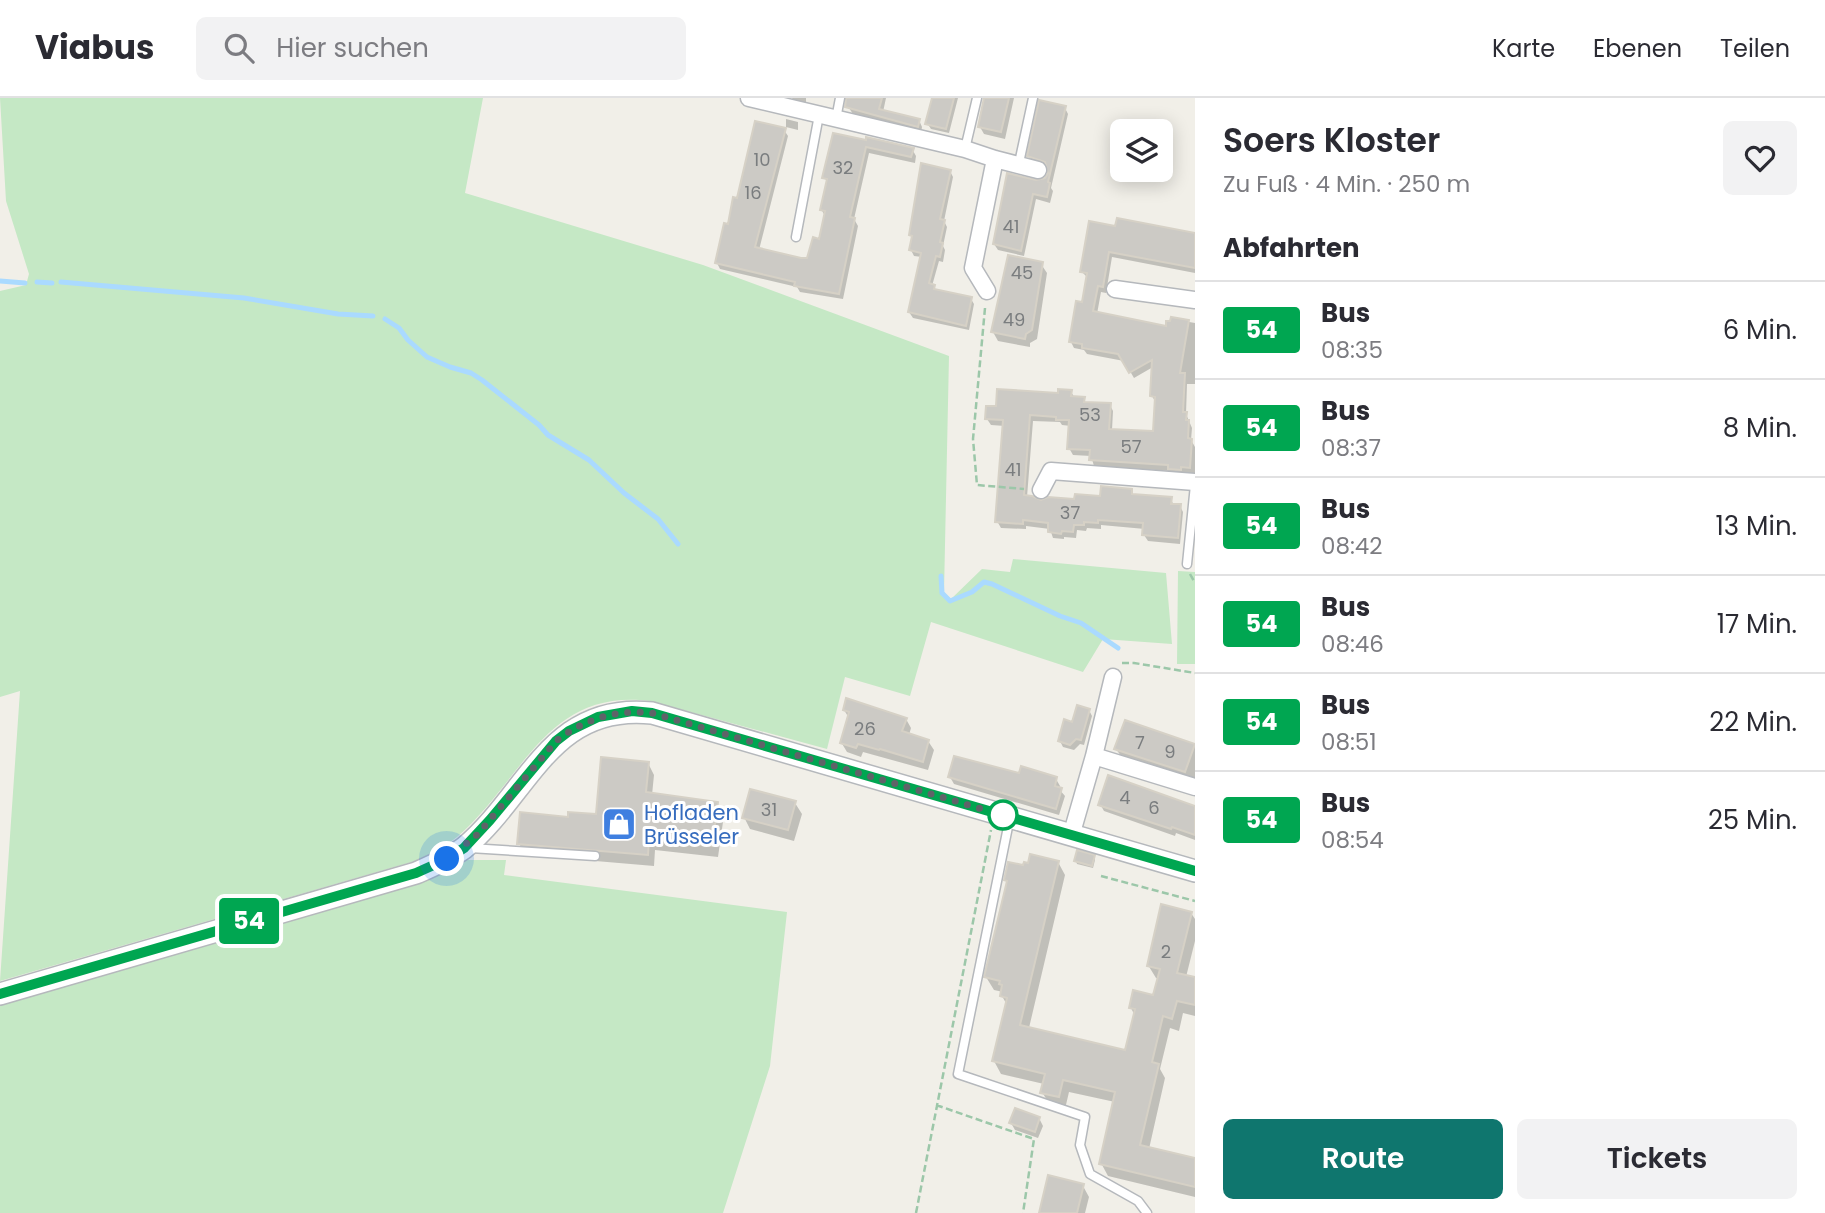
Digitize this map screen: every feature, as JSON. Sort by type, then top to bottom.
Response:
[{"type":"street","points":[[749,98],[965,149],[1038,170]]},
{"type":"street","points":[[987,291],[973,268],[995,159]]},
{"type":"street","points":[[1115,289],[1195,300]]},
{"type":"street","points":[[1041,490],[1051,471],[1195,483]]},
{"type":"street","points":[[1071,836],[1113,677]]},
{"type":"street","points":[[0,994],[416,873],[464,848],[556,741],[569,731],[598,717],[632,711],[652,713],[749,740],[1195,871]]},
{"type":"street","points":[[1094,756],[1195,787]]},
{"type":"lane","points":[[836,120],[840,98]]},
{"type":"lane","points":[[965,149],[977,98]]},
{"type":"lane","points":[[1019,163],[1032,98]]},
{"type":"lane","points":[[796,237],[819,115]]},
{"type":"lane","points":[[1187,564],[1195,483]]},
{"type":"lane","points":[[1003,815],[958,1074],[1085,1117],[1080,1145],[1090,1174],[1138,1201],[1147,1213]]},
{"type":"lane","points":[[464,848],[594,856]]},
{"type":"path","points":[[987,291],[974,417],[973,460],[977,485],[1041,490]]},
{"type":"path","points":[[1113,677],[1119,663],[1195,673]]},
{"type":"path","points":[[916,1213],[936,1105],[1003,815]]},
{"type":"path","points":[[1101,876],[1195,901]]},
{"type":"path","points":[[936,1105],[1034,1139],[1023,1213]]},
{"type":"green space","points":[[0,98],[483,98],[465,193],[703,265],[949,356],[944,592],[951,599],[982,569],[1010,572],[1013,559],[1166,573],[1172,644],[1103,639],[1083,672],[931,622],[910,696],[845,677],[827,749],[650,701],[615,701],[585,709],[561,723],[539,743],[480,814],[457,837],[415,861],[0,981],[20,691],[0,697],[0,291],[26,285],[29,274],[6,201]]},
{"type":"green space","points":[[1178,571],[1195,572],[1195,664],[1177,664]]},
{"type":"green space","points":[[460,860],[506,860],[504,875],[787,912],[770,1066],[723,1213],[0,1213],[0,1003]]},
{"type":"building","points":[[846,98],[882,98],[879,109],[920,119],[918,127],[845,107]]},
{"type":"building","points":[[932,98],[954,98],[946,129],[925,124]]},
{"type":"building","points":[[984,98],[1009,98],[1001,132],[978,127]]},
{"type":"building","points":[[1039,100],[1066,106],[1047,197],[1033,194],[1021,251],[993,244],[1007,173],[1036,180],[1045,178],[1048,173],[1045,162],[1027,156]]},
{"type":"building","points":[[755,121],[786,128],[755,247],[801,258],[807,258],[813,237],[819,239],[825,211],[820,210],[827,179],[822,178],[833,133],[914,148],[911,157],[866,147],[850,217],[855,218],[839,294],[794,286],[795,282],[715,263],[724,223],[728,224],[733,197],[737,198]]},
{"type":"building","points":[[921,163],[951,170],[940,219],[945,220],[940,242],[943,243],[940,257],[936,256],[929,283],[935,285],[934,289],[972,297],[966,326],[908,312],[921,253],[909,250],[912,236],[909,235]]},
{"type":"building","points":[[1117,218],[1195,233],[1195,268],[1109,252],[1103,287],[1098,286],[1093,311],[1166,326],[1166,321],[1170,321],[1171,317],[1189,320],[1180,373],[1185,373],[1183,412],[1187,412],[1188,438],[1192,439],[1190,468],[1168,469],[1168,465],[1089,460],[1090,450],[1067,449],[1069,420],[1030,415],[1024,495],[1041,500],[1048,497],[1074,499],[1075,494],[1100,496],[1101,486],[1132,489],[1132,494],[1172,497],[1171,504],[1181,504],[1178,538],[1142,535],[1143,523],[1098,520],[1098,523],[1084,522],[1084,525],[1074,525],[1073,532],[1062,531],[1061,534],[1048,532],[1048,523],[1023,520],[1023,524],[995,522],[1003,420],[985,419],[986,406],[996,406],[997,389],[1058,393],[1058,389],[1072,390],[1071,396],[1085,397],[1084,402],[1111,403],[1109,429],[1153,431],[1155,397],[1150,396],[1152,360],[1129,373],[1118,354],[1082,348],[1082,344],[1069,342],[1076,301],[1082,302],[1087,273],[1080,272],[1089,221],[1115,226]]},
{"type":"building","points":[[1008,255],[1043,262],[1032,330],[1026,334],[1025,339],[991,332]]},
{"type":"building","points":[[846,698],[907,718],[902,731],[929,740],[923,762],[880,749],[858,744],[856,748],[840,743],[849,712],[843,710]]},
{"type":"building","points":[[1077,705],[1090,709],[1081,740],[1076,739],[1070,745],[1058,741],[1064,719],[1072,722]]},
{"type":"building","points":[[1125,720],[1195,744],[1185,772],[1114,749]]},
{"type":"building","points":[[954,756],[1019,773],[1021,766],[1057,777],[1055,786],[1062,788],[1056,809],[948,777]]},
{"type":"building","points":[[601,757],[649,762],[646,792],[718,802],[712,846],[649,839],[648,855],[517,844],[520,812],[568,817],[568,812],[596,814]]},
{"type":"building","points":[[1108,775],[1195,806],[1195,835],[1098,805]]},
{"type":"building","points":[[750,789],[796,801],[788,830],[742,818]]},
{"type":"building","points":[[1077,850],[1095,855],[1092,866],[1074,861]]},
{"type":"building","points":[[1030,854],[1059,861],[1020,1025],[1125,1050],[1135,1009],[1129,1008],[1133,990],[1153,995],[1160,969],[1147,966],[1161,904],[1192,912],[1177,973],[1195,977],[1195,1005],[1177,1001],[1172,1019],[1163,1016],[1152,1062],[1159,1064],[1140,1145],[1195,1158],[1195,1187],[1099,1164],[1115,1092],[1063,1080],[1059,1097],[1040,1093],[1045,1074],[992,1061],[1007,998],[1000,996],[1000,981],[984,977],[1007,881],[1004,880],[1008,862],[1023,865],[1024,862],[1028,863]]},
{"type":"building","points":[[1015,1108],[1040,1117],[1035,1132],[1009,1123]]},
{"type":"building","points":[[1048,1175],[1084,1184],[1077,1213],[1039,1213]]},
{"type":"waterway","points":[[0,281],[25,283]]},
{"type":"waterway","points":[[37,282],[52,283]]},
{"type":"waterway","points":[[61,282],[244,298],[338,314],[373,316]]},
{"type":"waterway","points":[[385,319],[399,328],[427,357],[471,373],[539,425],[548,435],[589,460],[624,493],[658,519],[678,544]]},
{"type":"waterway","points":[[941,576],[942,593],[950,601],[972,592],[984,582],[992,584],[1081,623],[1118,648]]},
{"type":"bus line","name":"54","points":[[0,994],[416,873],[447,859],[464,848],[478,834],[556,741],[583,724],[617,712],[652,713],[1195,871]]},
{"type":"place","name":"Hofladen Brüsseler","points":[[619,824]]},
{"type":"route","points":[[447,859],[464,848],[478,834],[556,741],[583,724],[617,712],[652,713],[1003,815]]}]
